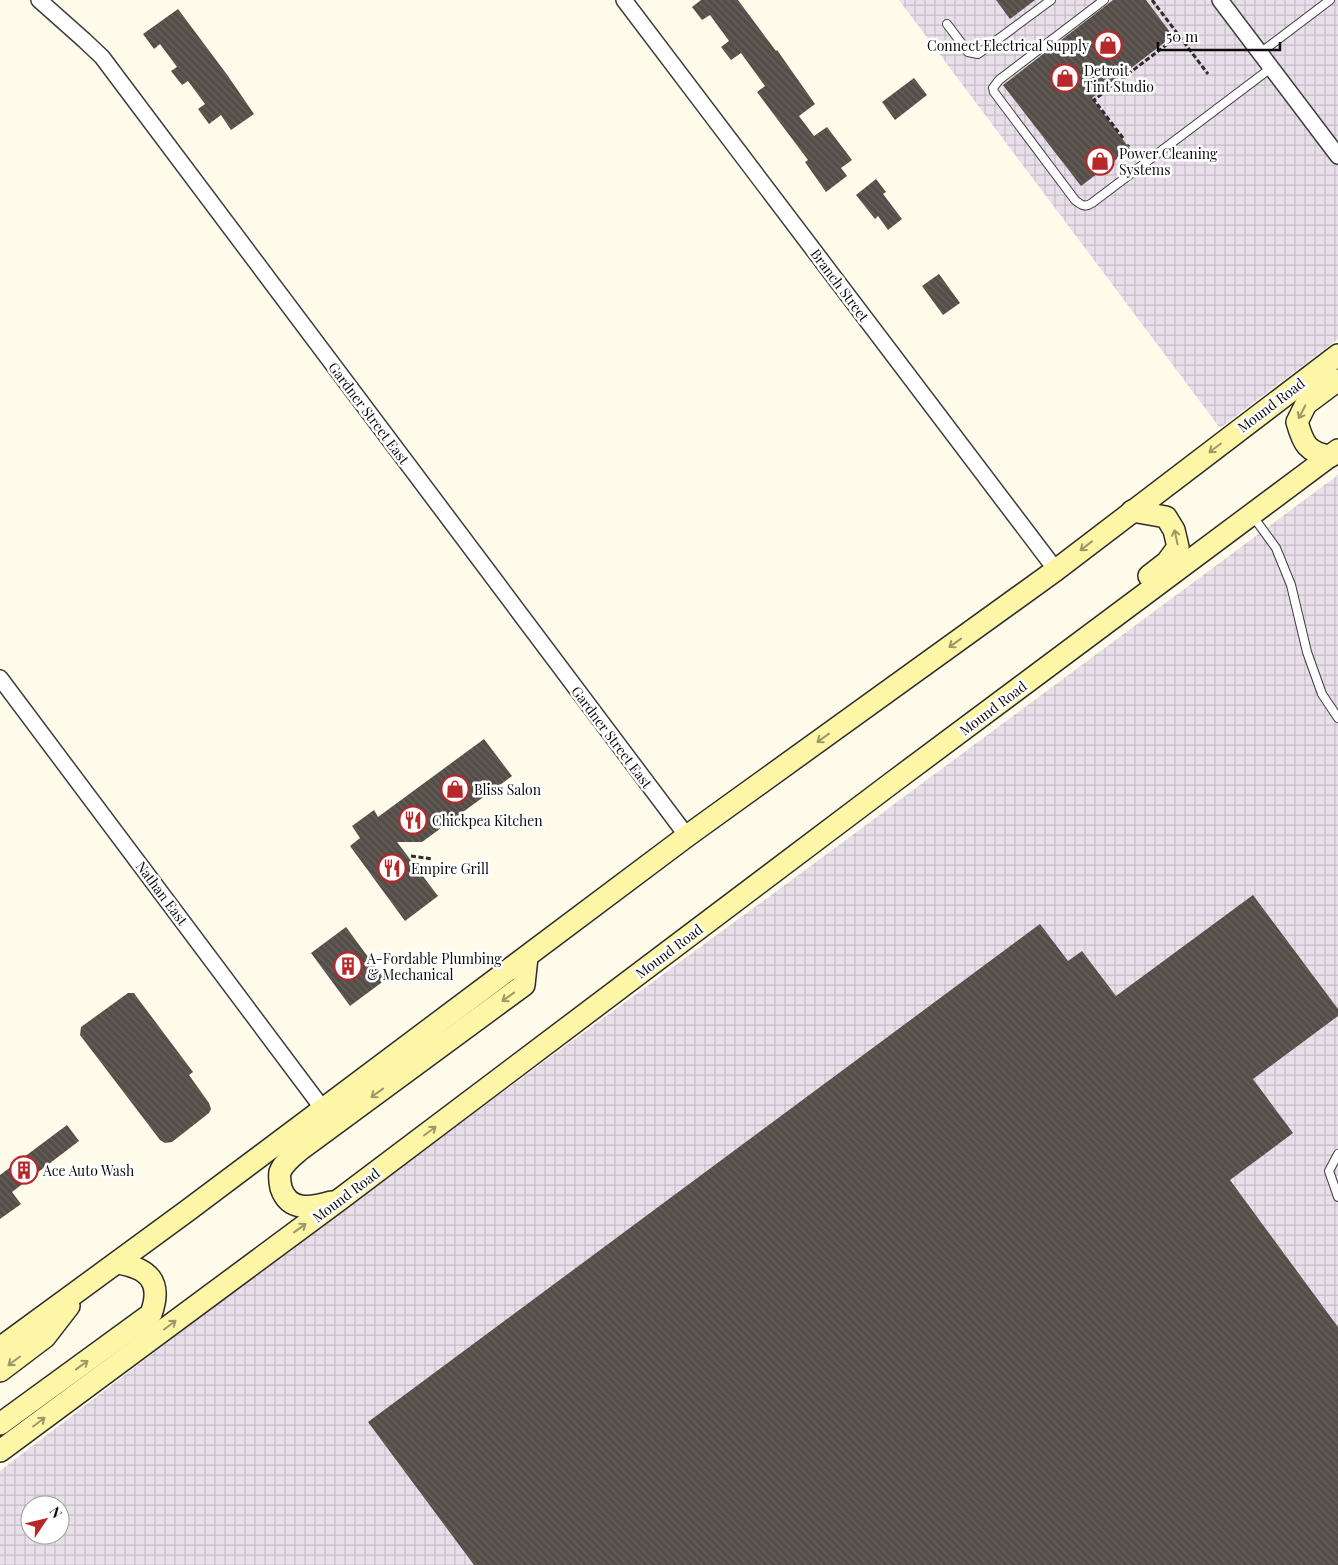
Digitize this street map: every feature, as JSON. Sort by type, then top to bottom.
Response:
[{"type":"main road","name":"Mound Road","points":[[0,1348],[117,1263],[687,836],[1056,570],[1338,355]]},
{"type":"main road","points":[[1334,453],[1318,454],[1310,449],[1302,439],[1297,422],[1306,404],[1338,380]]},
{"type":"main road","name":"Mound Road","points":[[0,1451],[339,1200],[893,782],[1334,453]]},
{"type":"main road","points":[[893,782],[944,726],[1168,562],[1178,546],[1174,530],[1166,517],[1132,511]]},
{"type":"main road","points":[[339,1200],[314,1207],[303,1207],[292,1203],[283,1194],[279,1182],[280,1172],[301,1148],[524,985],[527,957]]},
{"type":"main road","points":[[0,1424],[151,1314],[156,1301],[153,1282],[150,1277],[140,1268],[117,1263]]},
{"type":"main road","points":[[0,1371],[45,1337],[82,1288]]},
{"type":"street","name":"Gardner Street East","points":[[39,0],[102,58],[687,836]]},
{"type":"street","name":"Branch Street","points":[[624,0],[1056,570]]},
{"type":"street","points":[[1220,0],[1338,156]]},
{"type":"street","name":"Nathan East","points":[[0,678],[323,1109]]},
{"type":"lane","points":[[947,24],[968,52],[978,54],[1051,0]]},
{"type":"lane","points":[[1104,0],[999,80],[993,88],[994,92],[1075,200],[1084,206],[1088,206],[1271,68]]},
{"type":"lane","points":[[1260,53],[1330,0]]},
{"type":"lane","points":[[1252,515],[1276,548],[1291,585],[1307,652],[1322,694],[1338,718]]},
{"type":"lane","points":[[1338,1154],[1329,1171],[1338,1197]]},
{"type":"path","points":[[1152,0],[1208,74]]},
{"type":"path","points":[[1124,138],[1095,99],[1151,54],[1178,36]]},
{"type":"path","points":[[411,856],[433,859]]},
{"type":"shaded area","points":[[899,0],[1338,0],[1338,339],[1220,428]]},
{"type":"shaded area","points":[[1338,475],[1338,1565],[0,1565],[0,1471],[278,1257],[812,865]]},
{"type":"building","points":[[701,0],[738,0],[777,50],[815,104],[799,116],[814,136],[827,127],[852,160],[841,168],[847,176],[826,192],[805,162],[808,160],[757,92],[765,86],[741,53],[731,60],[721,47],[729,41],[710,15],[702,20],[692,7]]},
{"type":"building","points":[[996,0],[1035,0],[1010,19]]},
{"type":"building","points":[[1113,0],[1146,0],[1173,36],[1092,98],[1130,149],[1081,186],[1003,85]]},
{"type":"building","points":[[178,9],[254,114],[231,130],[221,115],[209,124],[198,109],[205,104],[188,81],[182,85],[171,71],[177,67],[160,44],[154,49],[143,34]]},
{"type":"building","points":[[914,78],[927,95],[895,120],[882,102]]},
{"type":"building","points":[[876,179],[886,192],[883,194],[902,219],[888,230],[878,216],[875,219],[856,195]]},
{"type":"building","points":[[939,274],[960,303],[943,315],[922,286]]},
{"type":"building","points":[[484,739],[512,776],[422,842],[397,842],[438,896],[405,921],[350,846],[360,838],[352,826],[374,810],[378,817]]},
{"type":"building","points":[[1253,895],[1338,1009],[1338,1016],[1253,1079],[1293,1133],[1230,1180],[1338,1327],[1338,1565],[474,1565],[368,1422],[1040,924],[1068,961],[1082,951],[1116,996]]},
{"type":"building","name":"A-Fordable Plumbing & Mechanical","points":[[346,927],[385,980],[350,1006],[311,953]]},
{"type":"building","points":[[128,993],[134,993],[193,1072],[189,1075],[209,1103],[211,1109],[209,1113],[172,1142],[165,1143],[160,1140],[80,1035],[81,1027]]},
{"type":"building","name":"Ace Auto Wash","points":[[67,1125],[79,1141],[12,1192],[21,1204],[0,1219],[0,1175]]},
{"type":"place","name":"Connect Electrical Supply","points":[[1108,45]]},
{"type":"place","name":"Detroit Tint Studio","points":[[1065,78]]},
{"type":"place","name":"Power Cleaning Systems","points":[[1100,161]]},
{"type":"place","name":"Bliss Salon","points":[[455,789]]},
{"type":"place","name":"Chickpea Kitchen","points":[[413,820]]},
{"type":"place","name":"Empire Grill","points":[[392,868]]},
{"type":"place","name":"A-Fordable Plumbing & Mechanical","points":[[348,966]]},
{"type":"place","name":"Ace Auto Wash","points":[[24,1170]]}]
